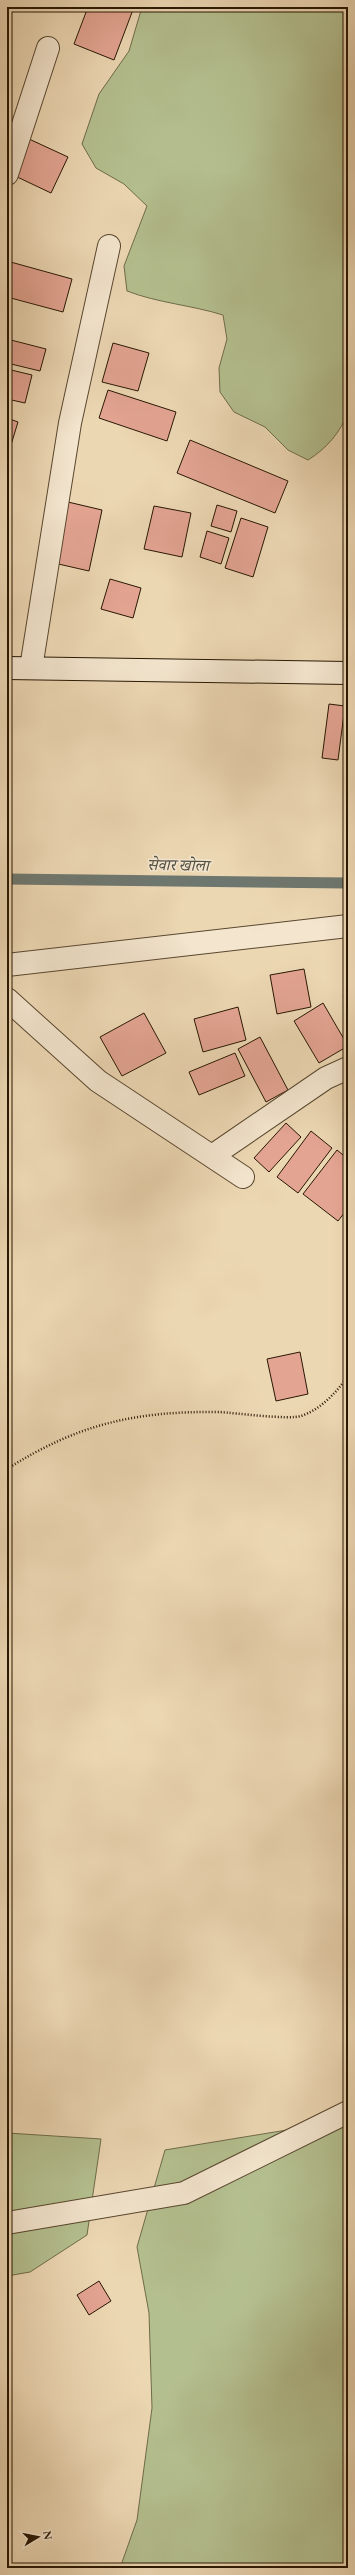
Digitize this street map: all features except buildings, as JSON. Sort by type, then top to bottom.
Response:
[{"type":"street","points":[[7,174],[48,48]]},
{"type":"street","points":[[31,668],[70,422],[109,246]]},
{"type":"street","points":[[7,668],[348,673]]},
{"type":"street","points":[[7,965],[348,926]]},
{"type":"street","points":[[7,1000],[98,1081],[243,1177]]},
{"type":"street","points":[[212,1156],[326,1078],[348,1068]]},
{"type":"street","points":[[7,2223],[184,2194],[348,2112]]},
{"type":"path","points":[[7,1469],[32,1453],[73,1434],[113,1420],[158,1413],[220,1412],[300,1416],[335,1395],[348,1376]]},
{"type":"green space","points":[[142,7],[348,7],[348,412],[337,433],[327,445],[308,460],[288,450],[265,427],[234,412],[220,392],[219,368],[227,339],[223,315],[127,291],[124,266],[147,206],[124,184],[96,168],[82,144],[99,94],[129,51]]},
{"type":"green space","points":[[348,2120],[348,2568],[120,2568],[137,2520],[152,2408],[149,2313],[137,2247],[165,2150]]},
{"type":"green space","points":[[7,2133],[101,2139],[87,2235],[30,2272],[7,2276]]},
{"type":"waterway","name":"सेवार खोला","points":[[7,879],[348,883]]}]
